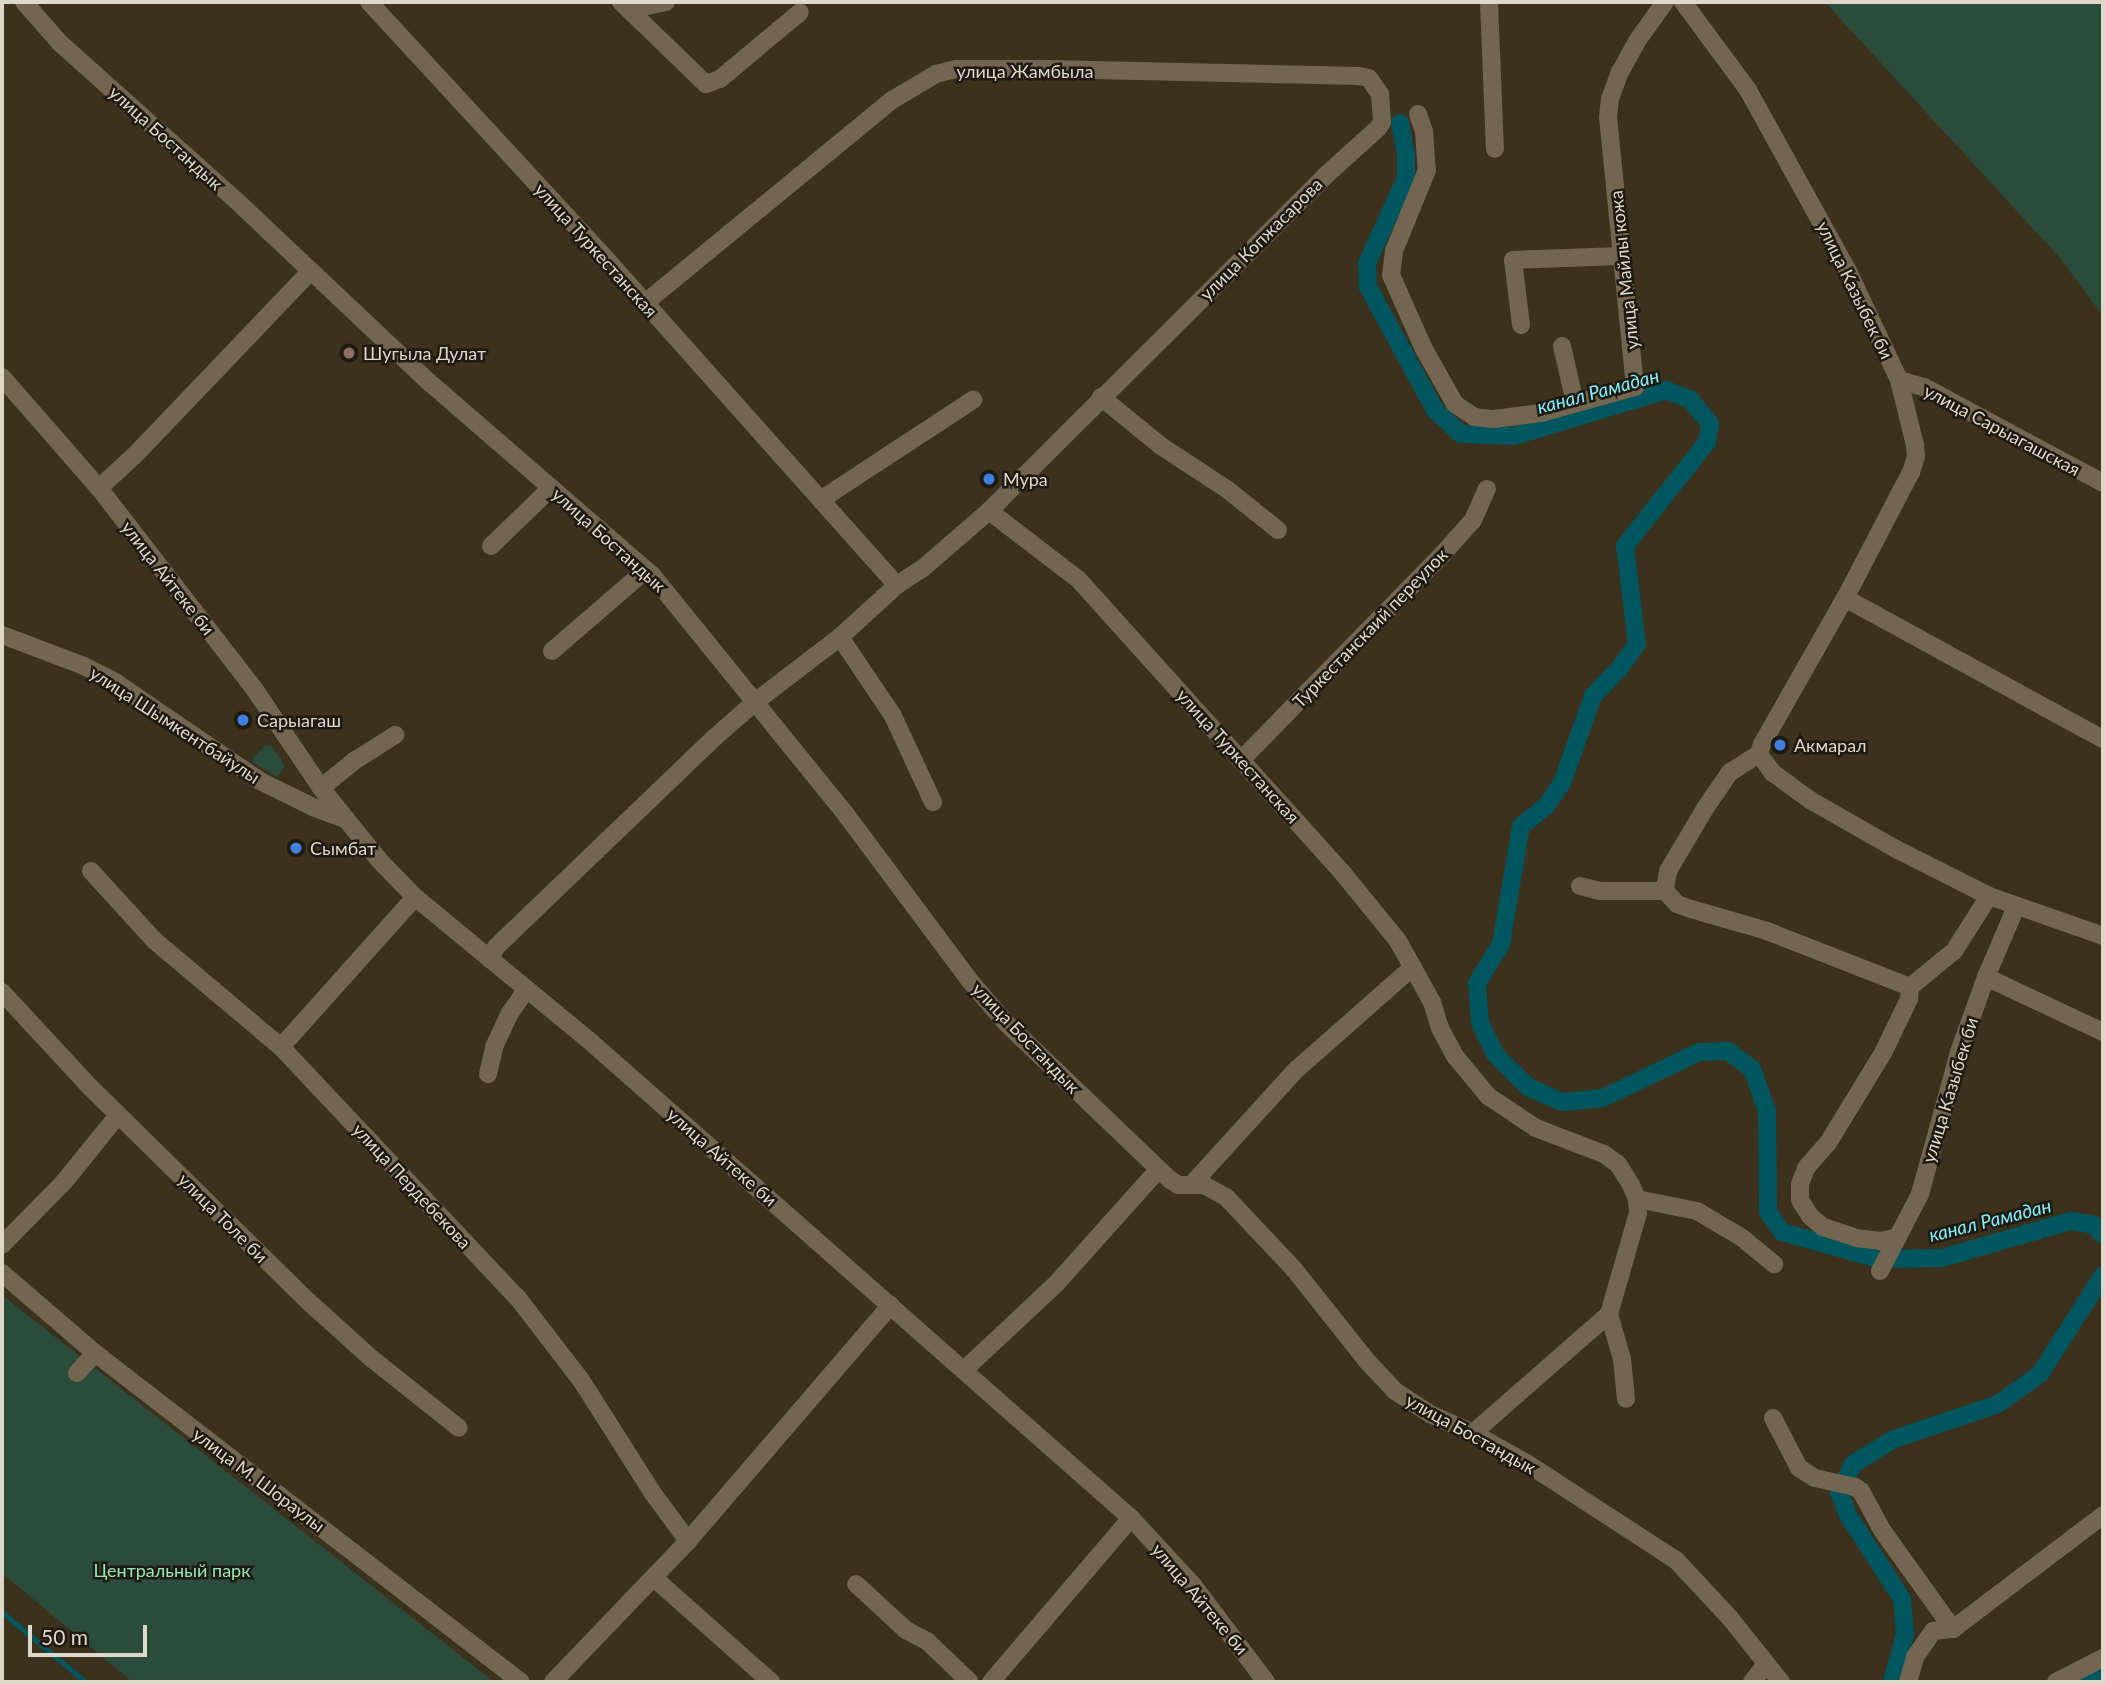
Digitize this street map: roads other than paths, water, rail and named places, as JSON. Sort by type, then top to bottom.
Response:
[{"type":"street","name":"улица Бостандык","points":[[24,2],[60,43],[242,206],[429,382],[646,570],[671,595],[847,817],[970,981],[1006,1023],[1178,1185],[1193,1184],[1216,1189],[1227,1198],[1293,1268],[1395,1391],[1430,1414],[1473,1433],[1528,1464],[1676,1560],[1730,1618],[1781,1682]]},
{"type":"street","name":"улица Туркестанская","points":[[369,2],[822,499],[897,585]]},
{"type":"street","points":[[621,2],[706,84],[720,79],[800,12]]},
{"type":"street","points":[[642,2],[648,6],[666,2]]},
{"type":"street","points":[[1489,2],[1494,149]]},
{"type":"street","name":"улица Майлы кожа","points":[[1418,114],[1424,131],[1427,170],[1397,240],[1391,275],[1423,349],[1455,404],[1474,416],[1494,419],[1523,416],[1635,387],[1608,117],[1610,99],[1637,41],[1665,2]]},
{"type":"street","name":"улица Казыбек би","points":[[1683,2],[1748,90],[1785,152],[1848,271],[1899,380],[1916,456],[1911,472],[1845,598],[1762,744],[1759,754]]},
{"type":"street","name":"улица Жамбыла","points":[[644,304],[892,100],[936,74],[956,69],[1047,69],[1359,76]]},
{"type":"street","name":"улица Копжасарова","points":[[989,510],[1324,177],[1381,125],[1380,94],[1369,78],[1359,76]]},
{"type":"street","points":[[1521,325],[1513,260],[1620,256]]},
{"type":"street","points":[[100,488],[310,272]]},
{"type":"street","points":[[1562,346],[1575,403]]},
{"type":"street","name":"улица Айтеке би","points":[[2,377],[100,488],[255,690],[321,788],[415,897],[527,989],[891,1305],[1131,1518],[1192,1584],[1266,1682]]},
{"type":"street","name":"улица Сарыагашская","points":[[1899,380],[1936,393],[2103,483]]},
{"type":"street","points":[[1101,397],[1161,446],[1228,490],[1278,530]]},
{"type":"street","points":[[822,499],[973,400]]},
{"type":"street","points":[[491,546],[551,488]]},
{"type":"street","name":"Туркестанскаий переулок","points":[[1241,760],[1439,558],[1473,520],[1487,489]]},
{"type":"street","points":[[490,959],[496,947],[579,866],[755,702],[840,637],[897,585],[922,569],[989,510]]},
{"type":"street","name":"улица Туркестанская","points":[[989,510],[1078,579],[1341,871],[1398,941],[1455,1056],[1488,1096],[1536,1128],[1604,1154],[1618,1164],[1637,1199]]},
{"type":"street","points":[[552,651],[646,570]]},
{"type":"street","points":[[1845,598],[2103,739]]},
{"type":"street","name":"улица Шымкентбайулы","points":[[2,635],[84,666],[115,682],[260,780],[316,808],[346,819]]},
{"type":"street","points":[[840,637],[893,716],[933,802]]},
{"type":"street","points":[[321,788],[354,761],[395,735]]},
{"type":"street","points":[[1665,891],[1668,871],[1730,772],[1759,754],[1773,773],[1810,800],[1896,849],[1989,896],[2103,936]]},
{"type":"street","name":"улица Пердебекова","points":[[91,871],[155,942],[281,1047],[517,1297],[550,1336],[617,1433],[652,1492],[688,1541]]},
{"type":"street","points":[[1580,886],[1600,891],[1665,891],[1677,904],[1767,931],[1910,987]]},
{"type":"street","points":[[1894,1243],[1857,1238],[1823,1227],[1810,1216],[1800,1200],[1800,1184],[1806,1168],[1828,1143],[1883,1053],[1901,1019],[1910,987],[1954,951],[1989,896]]},
{"type":"street","points":[[281,1047],[415,897]]},
{"type":"street","name":"улица Казыбек би","points":[[1880,1270],[1920,1194],[1959,1052],[1986,977],[2016,907]]},
{"type":"street","points":[[1193,1184],[1296,1070],[1413,967]]},
{"type":"street","points":[[1986,977],[2103,1032]]},
{"type":"street","points":[[488,1074],[494,1047],[510,1013],[527,989]]},
{"type":"street","name":"улица Толе би","points":[[2,992],[118,1115],[309,1303],[371,1358],[459,1428]]},
{"type":"street","points":[[2,1245],[64,1182],[118,1115]]},
{"type":"street","points":[[964,1370],[1056,1284],[1159,1169]]},
{"type":"street","points":[[1626,1399],[1622,1359],[1609,1314],[1638,1213],[1637,1199],[1697,1211],[1741,1237],[1774,1264]]},
{"type":"street","name":"улица М. Шораулы","points":[[2,1273],[94,1353],[521,1682]]},
{"type":"street","points":[[553,1682],[688,1541],[891,1305]]},
{"type":"street","points":[[1473,1433],[1609,1314]]},
{"type":"street","points":[[77,1373],[94,1353]]},
{"type":"street","points":[[1773,1418],[1784,1445],[1799,1468],[1815,1478],[1855,1487],[1861,1491],[1882,1530],[1953,1629]]},
{"type":"street","points":[[1908,1682],[1915,1657],[1933,1631],[1953,1629],[2103,1515]]},
{"type":"street","points":[[991,1682],[1131,1518]]},
{"type":"street","points":[[654,1578],[771,1682]]},
{"type":"street","points":[[856,1584],[906,1630],[927,1641],[970,1682]]},
{"type":"street","points":[[2056,1682],[2103,1658]]},
{"type":"street","points":[[1752,1682],[1766,1664]]},
{"type":"waterway","name":"канал Рамадан","points":[[1400,123],[1406,153],[1406,178],[1367,263],[1368,287],[1435,410],[1461,434],[1514,436],[1666,390],[1690,399],[1710,424],[1707,442],[1625,546],[1637,644],[1618,670],[1593,696],[1562,783],[1546,806],[1521,826],[1501,944],[1477,983],[1480,1023],[1495,1054],[1528,1087],[1562,1102],[1603,1098],[1699,1052],[1728,1051],[1752,1069],[1767,1111],[1768,1212],[1782,1232],[1879,1259],[1942,1258],[2070,1221],[2094,1225],[2103,1235]]},
{"type":"waterway","name":"канал Рамадан","points":[[1892,1682],[1905,1634],[1902,1599],[1848,1515],[1839,1492],[1853,1464],[1894,1439],[1998,1404],[2040,1374],[2103,1275]]},
{"type":"waterway","points":[[2,1612],[86,1682]]},
{"type":"waterway","name":"канал Рамадан","points":[[2081,1682],[2103,1668]]},
{"type":"place","name":"Шугыла Дулат","points":[[349,353]]},
{"type":"place","name":"Мура","points":[[989,479]]},
{"type":"place","name":"Сарыагаш","points":[[243,720]]},
{"type":"place","name":"Акмарал","points":[[1780,745]]},
{"type":"place","name":"Сымбат","points":[[296,848]]},
{"type":"park label","name":"Центральный парк","points":[[172,1570]]}]
